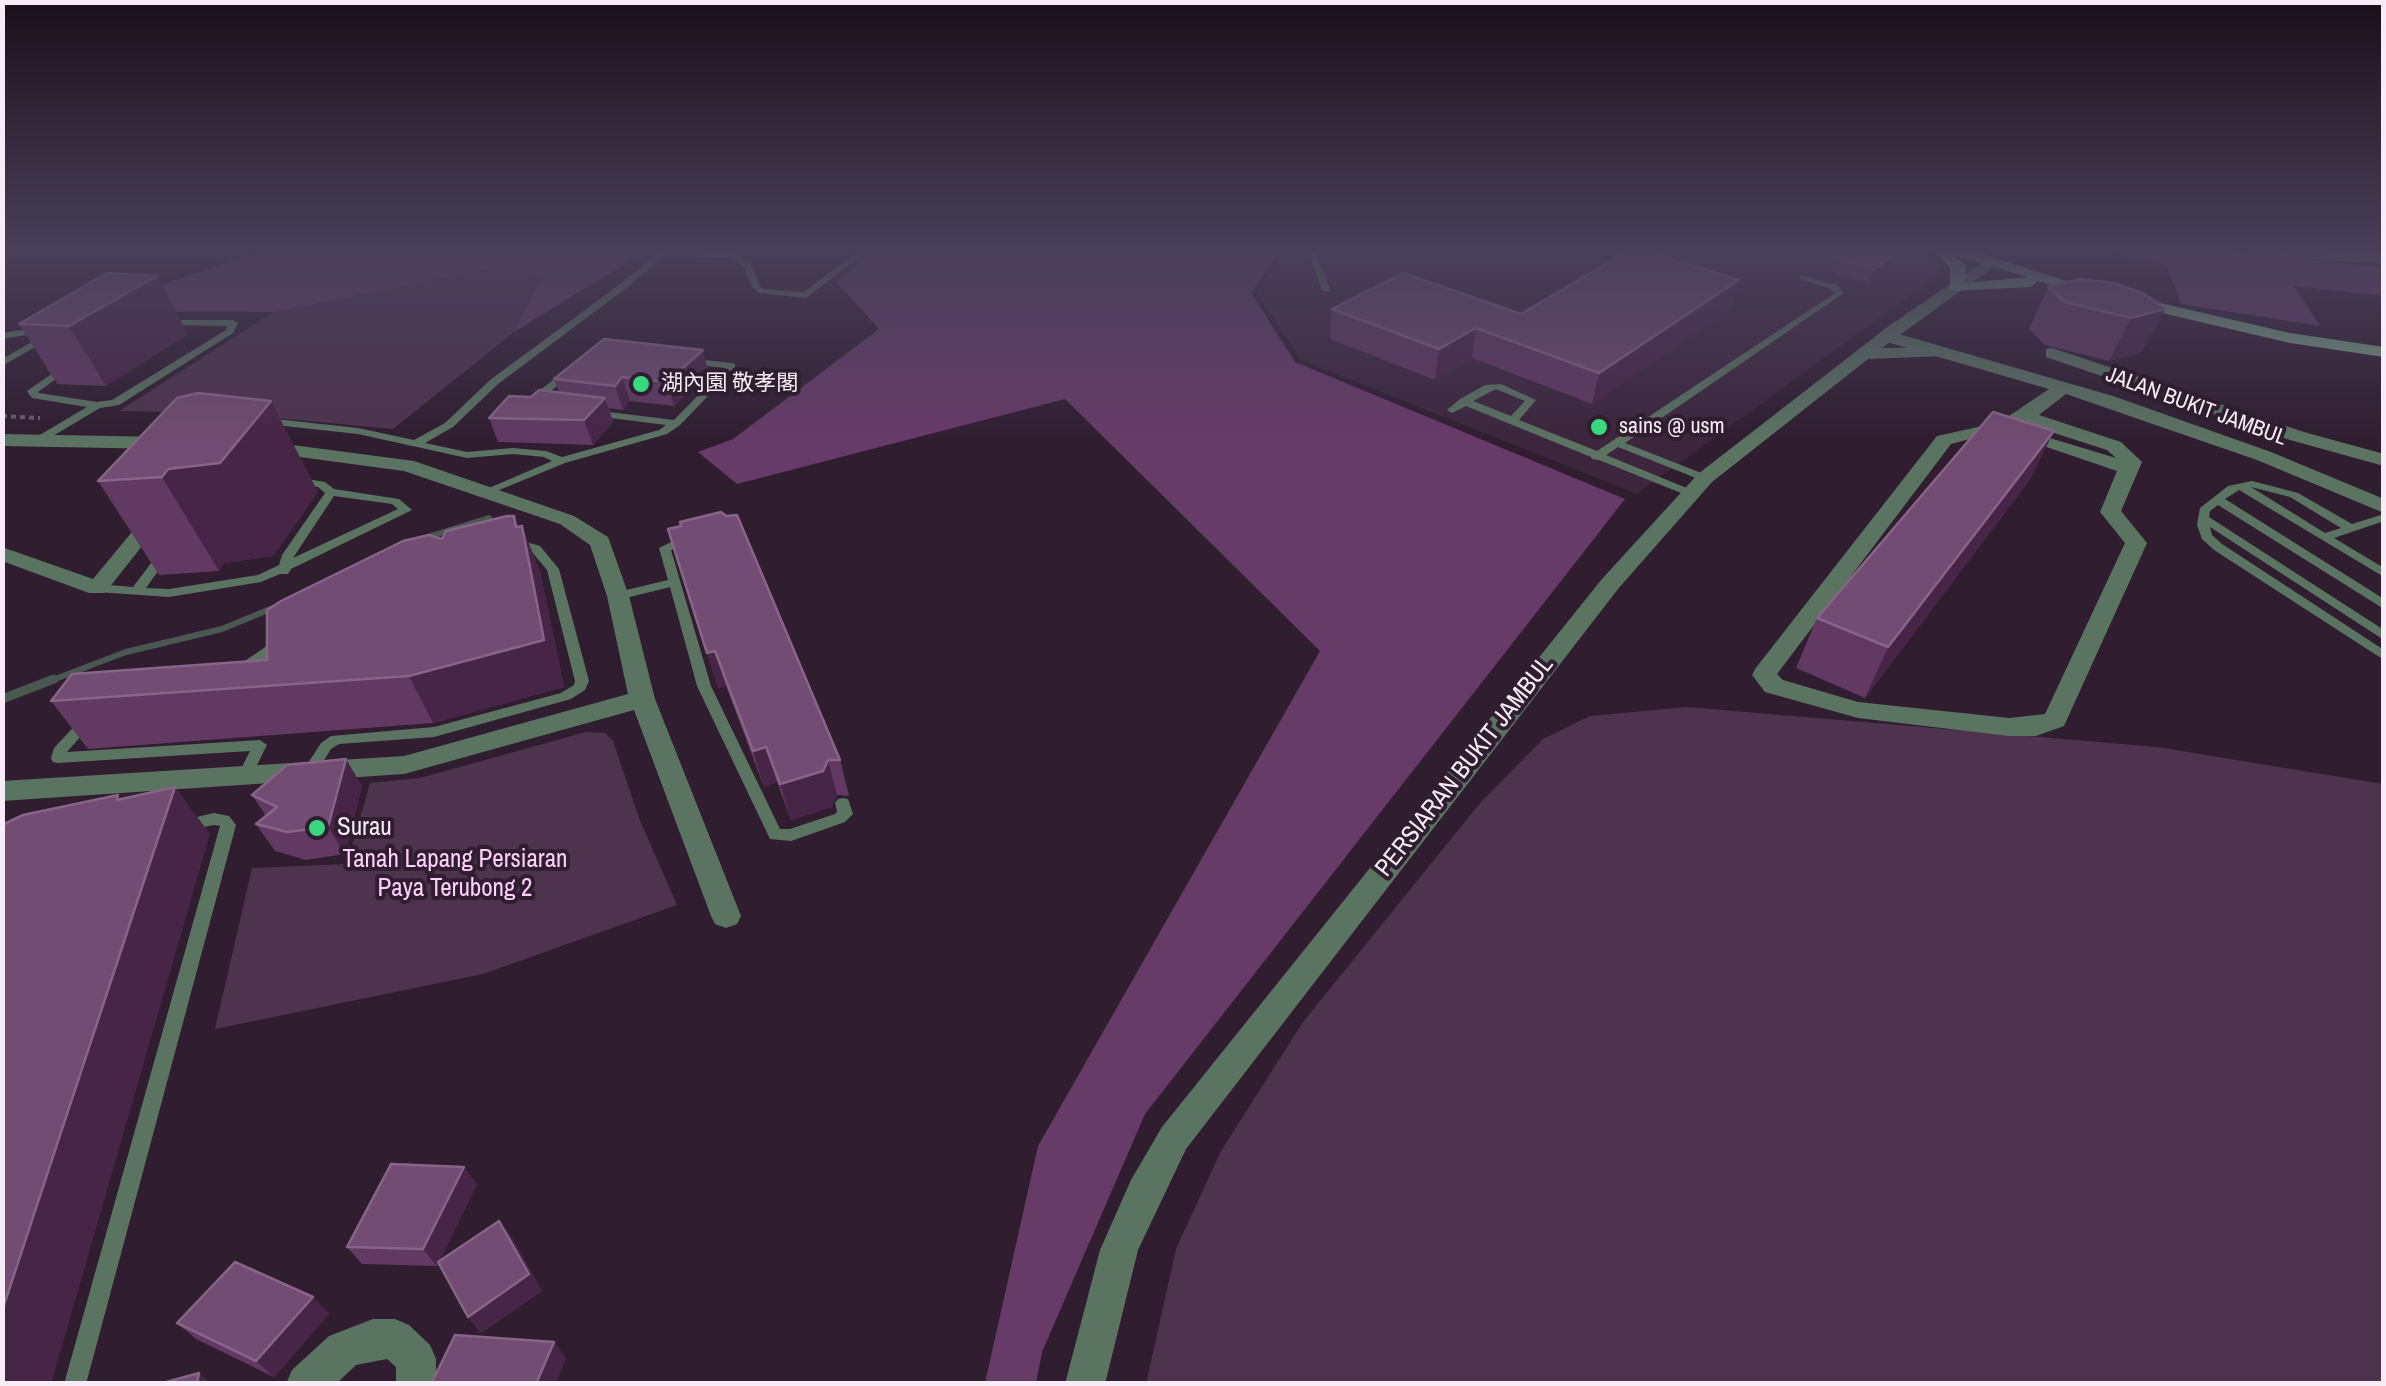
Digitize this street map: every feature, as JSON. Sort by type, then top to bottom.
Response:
[{"type":"main road","points":[[2187,314],[2290,338],[2384,352]]},
{"type":"street","name":"PERSIARAN BUKIT JAMBUL","points":[[1084,1384],[1119,1250],[1144,1192],[1174,1138],[1610,584],[1698,486],[1916,314]]},
{"type":"street","points":[[1864,354],[1942,348],[1919,314]]},
{"type":"street","name":"JALAN BUKIT JAMBUL","points":[[1891,332],[2228,443],[2384,507]]},
{"type":"street","points":[[2052,353],[2297,436],[2384,460]]},
{"type":"street","points":[[2025,417],[2114,446],[2132,462],[2110,512],[2136,543],[2055,720],[2036,727],[2009,727],[1858,710],[1774,686],[1764,675],[1944,440],[2006,426],[2025,417],[2063,387]]},
{"type":"street","points":[[2086,436],[2106,400]]},
{"type":"street","points":[[2228,443],[2264,425]]},
{"type":"street","points":[[2264,456],[2297,436]]},
{"type":"street","points":[[2,440],[173,440]]},
{"type":"street","points":[[2033,440],[2127,468]]},
{"type":"street","points":[[238,446],[337,454],[407,465],[488,491],[587,531],[600,542],[618,596],[642,698],[726,916]]},
{"type":"street","points":[[2,553],[96,588],[170,501]]},
{"type":"street","points":[[2,791],[404,764],[454,754],[642,698]]},
{"type":"street","points":[[306,1384],[343,1350],[373,1339],[395,1338],[416,1359],[416,1384]]},
{"type":"lane","points":[[415,444],[449,424],[494,382],[586,314]]},
{"type":"lane","points":[[1596,456],[1809,314]]},
{"type":"lane","points":[[76,360],[32,392],[36,396],[97,405],[116,403],[230,331],[234,322],[158,323]]},
{"type":"lane","points":[[2,336],[60,329],[2,363]]},
{"type":"lane","points":[[488,491],[561,461],[663,432],[676,423],[732,366],[595,350],[527,405],[676,423]]},
{"type":"lane","points":[[1452,410],[1497,386],[1531,400],[1513,420]]},
{"type":"lane","points":[[1464,401],[1596,456],[1698,486]]},
{"type":"lane","points":[[38,441],[97,405]]},
{"type":"lane","points":[[246,420],[298,422],[468,455],[513,451],[546,454],[561,461]]},
{"type":"lane","points":[[1616,443],[1698,486]]},
{"type":"lane","points":[[96,588],[168,593],[284,571],[406,510],[395,501],[331,492],[322,484],[286,479]]},
{"type":"lane","points":[[2241,486],[2384,573]]},
{"type":"lane","points":[[2350,528],[2294,495],[2270,486],[2241,486],[2204,510],[2203,518],[2206,536],[2218,547],[2384,656]]},
{"type":"lane","points":[[284,571],[288,555],[331,492]]},
{"type":"lane","points":[[2218,500],[2384,605]]},
{"type":"lane","points":[[2292,548],[2384,517]]},
{"type":"lane","points":[[2203,518],[2384,636]]},
{"type":"lane","points":[[708,534],[666,545],[674,582],[704,686],[775,834],[791,835],[840,818],[845,814],[844,804]]},
{"type":"lane","points":[[136,592],[172,544]]},
{"type":"lane","points":[[310,771],[336,738],[434,732],[566,696],[580,687],[582,681],[554,570],[539,552],[523,544],[494,549]]},
{"type":"lane","points":[[618,596],[674,582]]},
{"type":"lane","points":[[232,676],[297,632]]},
{"type":"lane","points":[[103,703],[59,752],[58,758],[258,744],[261,749],[244,775]]},
{"type":"lane","points":[[75,1384],[228,825],[224,820],[214,819],[156,831]]},
{"type":"path","points":[[2,416],[67,423]]},
{"type":"shaded area","points":[[523,314],[544,314],[514,332]]},
{"type":"shaded area","points":[[865,314],[1264,314],[1295,362],[1625,499],[1145,1114],[1042,1352],[1036,1383],[985,1383],[1038,1146],[1320,651],[1065,399],[737,484],[698,452],[733,439],[879,329]]},
{"type":"shaded area","points":[[1270,314],[1885,314],[1637,494],[1301,360]]},
{"type":"shaded area","points":[[2242,314],[2312,314],[2320,326]]},
{"type":"green space","points":[[271,314],[523,314],[514,332],[393,429],[224,413],[119,411]]},
{"type":"green space","points":[[1687,707],[2157,747],[2383,784],[2383,1383],[1146,1384],[1176,1249],[1221,1151],[1303,1022],[1480,803],[1543,739],[1590,716]]},
{"type":"green space","name":"Tanah Lapang Persiaran Paya Terubong 2","points":[[586,732],[605,733],[613,741],[639,818],[677,905],[483,974],[215,1029],[252,868],[347,864],[370,783],[420,778]]},
{"type":"building","points":[[37,314],[91,314],[69,326],[19,324]]},
{"type":"building","points":[[1345,314],[1520,314],[1688,314],[1599,373],[1476,328],[1439,349]]},
{"type":"building","points":[[2113,314],[2147,314],[2131,318]]},
{"type":"building","points":[[604,339],[703,350],[667,382],[622,377],[615,386],[554,379]]},
{"type":"building","points":[[539,390],[605,398],[584,420],[489,418],[509,396],[531,397]]},
{"type":"building","points":[[198,393],[271,401],[220,463],[168,469],[162,477],[98,481],[177,398]]},
{"type":"building","points":[[1993,412],[2054,431],[1888,647],[1817,618]]},
{"type":"building","points":[[721,512],[726,516],[737,515],[840,760],[828,760],[823,771],[780,784],[766,747],[753,751],[715,651],[707,653],[668,529],[681,526],[680,522]]},
{"type":"building","points":[[514,516],[516,527],[522,526],[544,640],[409,676],[51,701],[72,674],[267,660],[267,610],[281,601],[403,541],[429,535],[442,539],[446,531]]},
{"type":"building","points":[[346,759],[328,827],[287,832],[256,824],[277,807],[252,795],[287,765]]},
{"type":"building","points":[[175,787],[2,1311],[2,825],[23,815]]},
{"type":"building","points":[[391,1164],[464,1167],[423,1249],[347,1247]]},
{"type":"building","points":[[499,1221],[529,1274],[468,1317],[438,1262]]},
{"type":"building","points":[[235,1262],[313,1297],[256,1361],[177,1323]]},
{"type":"building","points":[[455,1335],[554,1342],[536,1384],[431,1384]]},
{"type":"building","points":[[199,1373],[197,1384],[159,1384]]},
{"type":"waterway","points":[[421,539],[489,518]]},
{"type":"waterway","points":[[47,682],[126,652],[222,629],[273,608]]},
{"type":"waterway","points":[[2,699],[54,679]]},
{"type":"place","name":"湖內園 敬孝閣","points":[[641,384]]},
{"type":"place","name":"sains @ usm","points":[[1599,427]]},
{"type":"place","name":"Surau","points":[[317,828]]}]
